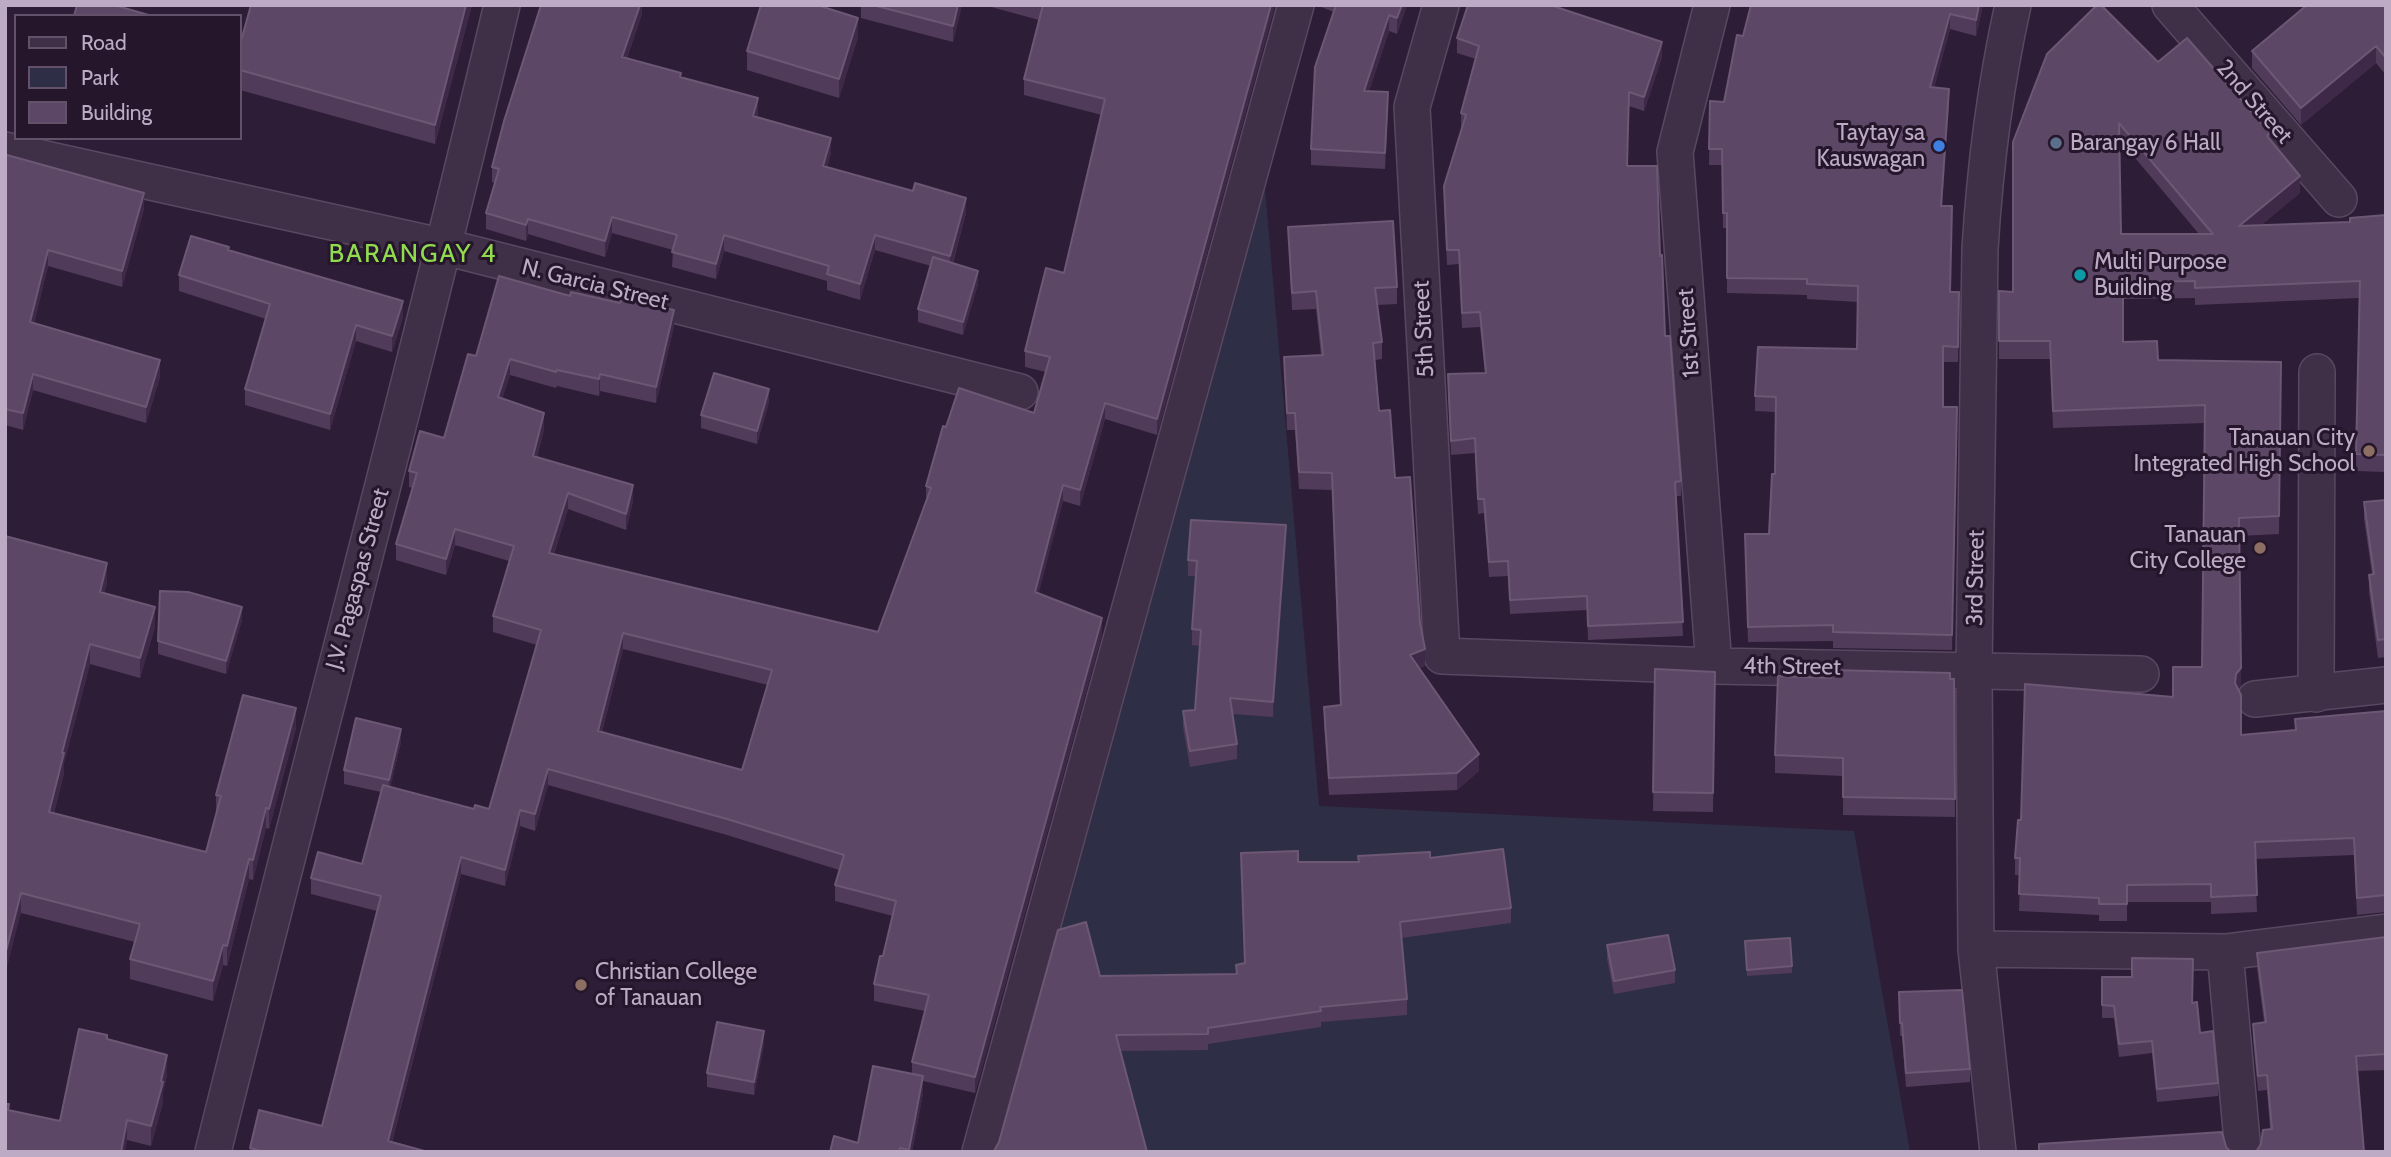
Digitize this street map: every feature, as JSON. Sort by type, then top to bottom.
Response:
[{"type":"street","name":"J.V. Pagaspas Street","points":[[213,1152],[294,824],[445,247],[502,5]]},
{"type":"street","points":[[980,1152],[1296,5]]},
{"type":"street","name":"5th Street","points":[[1441,5],[1412,107],[1442,656]]},
{"type":"street","name":"1st Street","points":[[1712,5],[1675,152],[1714,666]]},
{"type":"street","name":"3rd Street","points":[[1998,1152],[1976,949],[1974,669],[1982,214],[1998,72],[2013,5]]},
{"type":"street","name":"2nd Street","points":[[2170,5],[2339,198]]},
{"type":"street","name":"N. Garcia Street","points":[[5,150],[445,247],[1020,392]]},
{"type":"street","points":[[2316,694],[2317,372]]},
{"type":"street","name":"4th Street","points":[[1442,656],[1714,666],[2141,674]]},
{"type":"street","points":[[2256,699],[2386,685]]},
{"type":"street","points":[[1976,949],[2225,952],[2386,932]]},
{"type":"street","points":[[2225,952],[2243,1152]]},
{"type":"green space","points":[[1263,166],[1319,806],[1854,831],[1910,1152],[1097,1152],[1038,942]]},
{"type":"building","points":[[77,5],[114,5],[145,14],[75,14]]},
{"type":"building","points":[[251,5],[466,5],[435,125],[242,71],[242,37]]},
{"type":"building","points":[[541,5],[640,5],[622,57],[681,73],[680,77],[758,98],[753,116],[831,138],[823,166],[913,191],[915,183],[966,198],[950,256],[875,235],[860,284],[827,274],[829,266],[724,235],[716,264],[672,252],[677,235],[612,217],[605,241],[528,219],[526,225],[486,213],[499,169],[492,167],[504,121]]},
{"type":"building","points":[[761,5],[817,5],[858,18],[839,79],[747,51]]},
{"type":"building","points":[[873,5],[958,5],[953,26]]},
{"type":"building","points":[[1043,5],[1271,5],[1157,419],[1105,403],[1080,490],[1063,485],[1035,592],[1102,618],[975,1077],[912,1062],[929,995],[874,984],[896,901],[835,885],[844,855],[548,769],[535,814],[520,810],[505,870],[461,857],[388,1141],[428,1152],[265,1152],[250,1148],[259,1110],[322,1126],[381,896],[311,878],[318,852],[362,864],[383,785],[474,809],[475,805],[489,809],[541,630],[493,616],[514,546],[455,529],[446,559],[396,544],[417,473],[409,471],[420,431],[444,438],[468,354],[476,356],[499,276],[570,296],[571,292],[620,303],[622,298],[674,310],[656,387],[600,374],[599,379],[557,370],[556,372],[510,359],[498,397],[544,413],[533,456],[633,485],[626,514],[568,493],[549,553],[878,632],[931,488],[926,486],[943,426],[946,427],[959,388],[1034,413],[1050,357],[1025,351],[1046,268],[1064,273],[1105,99],[1024,79]],"holes":[[[623,633],[772,670],[742,770],[598,731]]]},
{"type":"building","points":[[1336,5],[1402,5],[1397,18],[1389,15],[1364,91],[1388,92],[1385,153],[1311,149],[1315,67]]},
{"type":"building","points":[[1468,5],[1550,5],[1662,42],[1644,97],[1629,92],[1627,166],[1657,166],[1665,336],[1670,336],[1681,481],[1675,482],[1683,622],[1588,626],[1587,596],[1510,600],[1508,561],[1489,562],[1484,499],[1478,499],[1475,438],[1451,441],[1448,374],[1486,373],[1480,312],[1462,313],[1459,250],[1447,250],[1444,186],[1466,115],[1461,113],[1479,46],[1457,38]]},
{"type":"building","points":[[1751,5],[1979,5],[1976,20],[1950,14],[1930,87],[1949,89],[1941,206],[1952,206],[1950,292],[1959,292],[1958,347],[1943,346],[1943,407],[1957,407],[1952,635],[1833,632],[1833,625],[1748,627],[1745,534],[1769,534],[1772,474],[1775,474],[1776,397],[1755,396],[1758,347],[1857,349],[1858,286],[1807,284],[1807,279],[1727,278],[1727,213],[1723,213],[1722,149],[1709,149],[1710,101],[1724,102],[1737,35],[1743,36]]},
{"type":"building","points":[[2097,5],[2101,5],[2158,62],[2187,38],[2270,133],[2267,136],[2300,176],[2239,226],[2350,222],[2350,218],[2386,215],[2386,455],[2356,454],[2360,281],[2195,288],[2195,281],[2123,282],[2123,342],[2157,341],[2158,360],[2281,362],[2279,516],[2239,518],[2241,668],[2236,674],[2235,683],[2241,695],[2241,735],[2296,730],[2295,719],[2386,711],[2386,895],[2357,898],[2354,838],[2255,842],[2257,895],[2211,897],[2211,884],[2127,885],[2127,904],[2099,904],[2099,898],[2019,894],[2020,858],[2015,858],[2018,820],[2021,820],[2025,684],[2173,697],[2173,667],[2202,667],[2205,405],[2053,411],[2050,341],[1999,341],[1999,291],[2013,292],[2013,142],[2047,54]],"holes":[[[2119,123],[2213,234],[2121,234]]]},
{"type":"building","points":[[2307,5],[2386,5],[2386,58],[2376,46],[2301,108],[2252,51]]},
{"type":"building","points":[[7,155],[144,193],[122,271],[48,250],[30,322],[160,360],[146,407],[33,374],[23,413],[5,409]]},
{"type":"building","points":[[1393,221],[1397,287],[1375,288],[1382,342],[1373,343],[1379,411],[1390,410],[1395,478],[1410,477],[1420,623],[1425,649],[1410,655],[1479,754],[1457,773],[1329,778],[1324,707],[1341,705],[1332,473],[1299,472],[1295,413],[1287,413],[1284,357],[1323,355],[1316,291],[1292,293],[1288,227]]},
{"type":"building","points":[[191,236],[229,247],[228,250],[403,301],[392,336],[356,325],[330,414],[245,389],[270,304],[179,275]]},
{"type":"building","points":[[933,257],[978,271],[963,322],[918,309]]},
{"type":"building","points":[[714,373],[769,389],[757,431],[701,415]]},
{"type":"building","points":[[2386,500],[2386,639],[2378,640],[2369,575],[2374,574],[2364,502]]},
{"type":"building","points":[[1191,520],[1286,525],[1273,702],[1230,698],[1237,744],[1190,751],[1183,711],[1195,710],[1201,630],[1192,629],[1197,561],[1188,560]]},
{"type":"building","points":[[5,536],[107,563],[100,592],[155,607],[140,658],[90,644],[49,812],[206,852],[221,796],[216,795],[243,695],[296,708],[269,809],[266,808],[253,860],[249,859],[227,946],[223,945],[213,981],[130,959],[140,924],[21,893],[5,955]]},
{"type":"building","points":[[160,591],[188,592],[242,607],[226,661],[158,641]]},
{"type":"building","points":[[1655,669],[1715,672],[1713,793],[1653,792]]},
{"type":"building","points":[[1831,670],[1950,673],[1950,679],[1954,679],[1955,799],[1843,797],[1843,758],[1775,755],[1778,676],[1831,678]]},
{"type":"building","points":[[356,718],[401,729],[389,780],[344,770]]},
{"type":"building","points":[[1503,849],[1511,908],[1400,922],[1407,999],[1320,1007],[1321,1011],[1208,1028],[1208,1034],[1116,1035],[1147,1152],[994,1151],[999,1142],[1058,930],[1086,922],[1100,976],[1237,974],[1236,965],[1245,963],[1241,853],[1298,851],[1298,862],[1359,862],[1358,856],[1430,852],[1430,858]]},
{"type":"building","points":[[1668,935],[1675,970],[1614,981],[1607,945]]},
{"type":"building","points":[[2386,937],[2386,1054],[2356,1056],[2364,1152],[2256,1152],[2261,1144],[2263,1130],[2272,1129],[2267,1075],[2258,1076],[2253,1024],[2266,1022],[2257,953]]},
{"type":"building","points":[[1790,938],[1792,966],[1747,970],[1745,941]]},
{"type":"building","points":[[2132,958],[2193,959],[2192,1003],[2197,1002],[2200,1033],[2213,1031],[2218,1083],[2157,1089],[2152,1041],[2119,1044],[2114,1006],[2102,1005],[2102,977],[2132,977]]},
{"type":"building","points":[[1962,990],[1970,1069],[1906,1073],[1899,992]]},
{"type":"building","points":[[717,1022],[764,1031],[754,1082],[707,1073]]},
{"type":"building","points":[[79,1029],[107,1035],[107,1039],[167,1055],[151,1126],[127,1120],[121,1152],[5,1152],[5,1104],[9,1104],[8,1110],[60,1121]]},
{"type":"building","points":[[873,1066],[923,1076],[909,1150],[900,1148],[899,1152],[830,1152],[834,1136],[858,1143]]},
{"type":"building","points":[[2222,1132],[2226,1147],[2231,1152],[2039,1152],[2039,1144]]},
{"type":"place","name":"Barangay 6 Hall","points":[[2056,143]]},
{"type":"place","name":"Taytay sa Kauswagan","points":[[1939,146]]},
{"type":"place","name":"Multi Purpose Building","points":[[2080,275]]},
{"type":"place","name":"Tanauan City Integrated High School","points":[[2369,451]]},
{"type":"place","name":"Tanauan City College","points":[[2260,548]]},
{"type":"place","name":"Christian College of Tanauan","points":[[581,985]]},
{"type":"district","name":"BARANGAY 4","points":[[413,254]]}]
